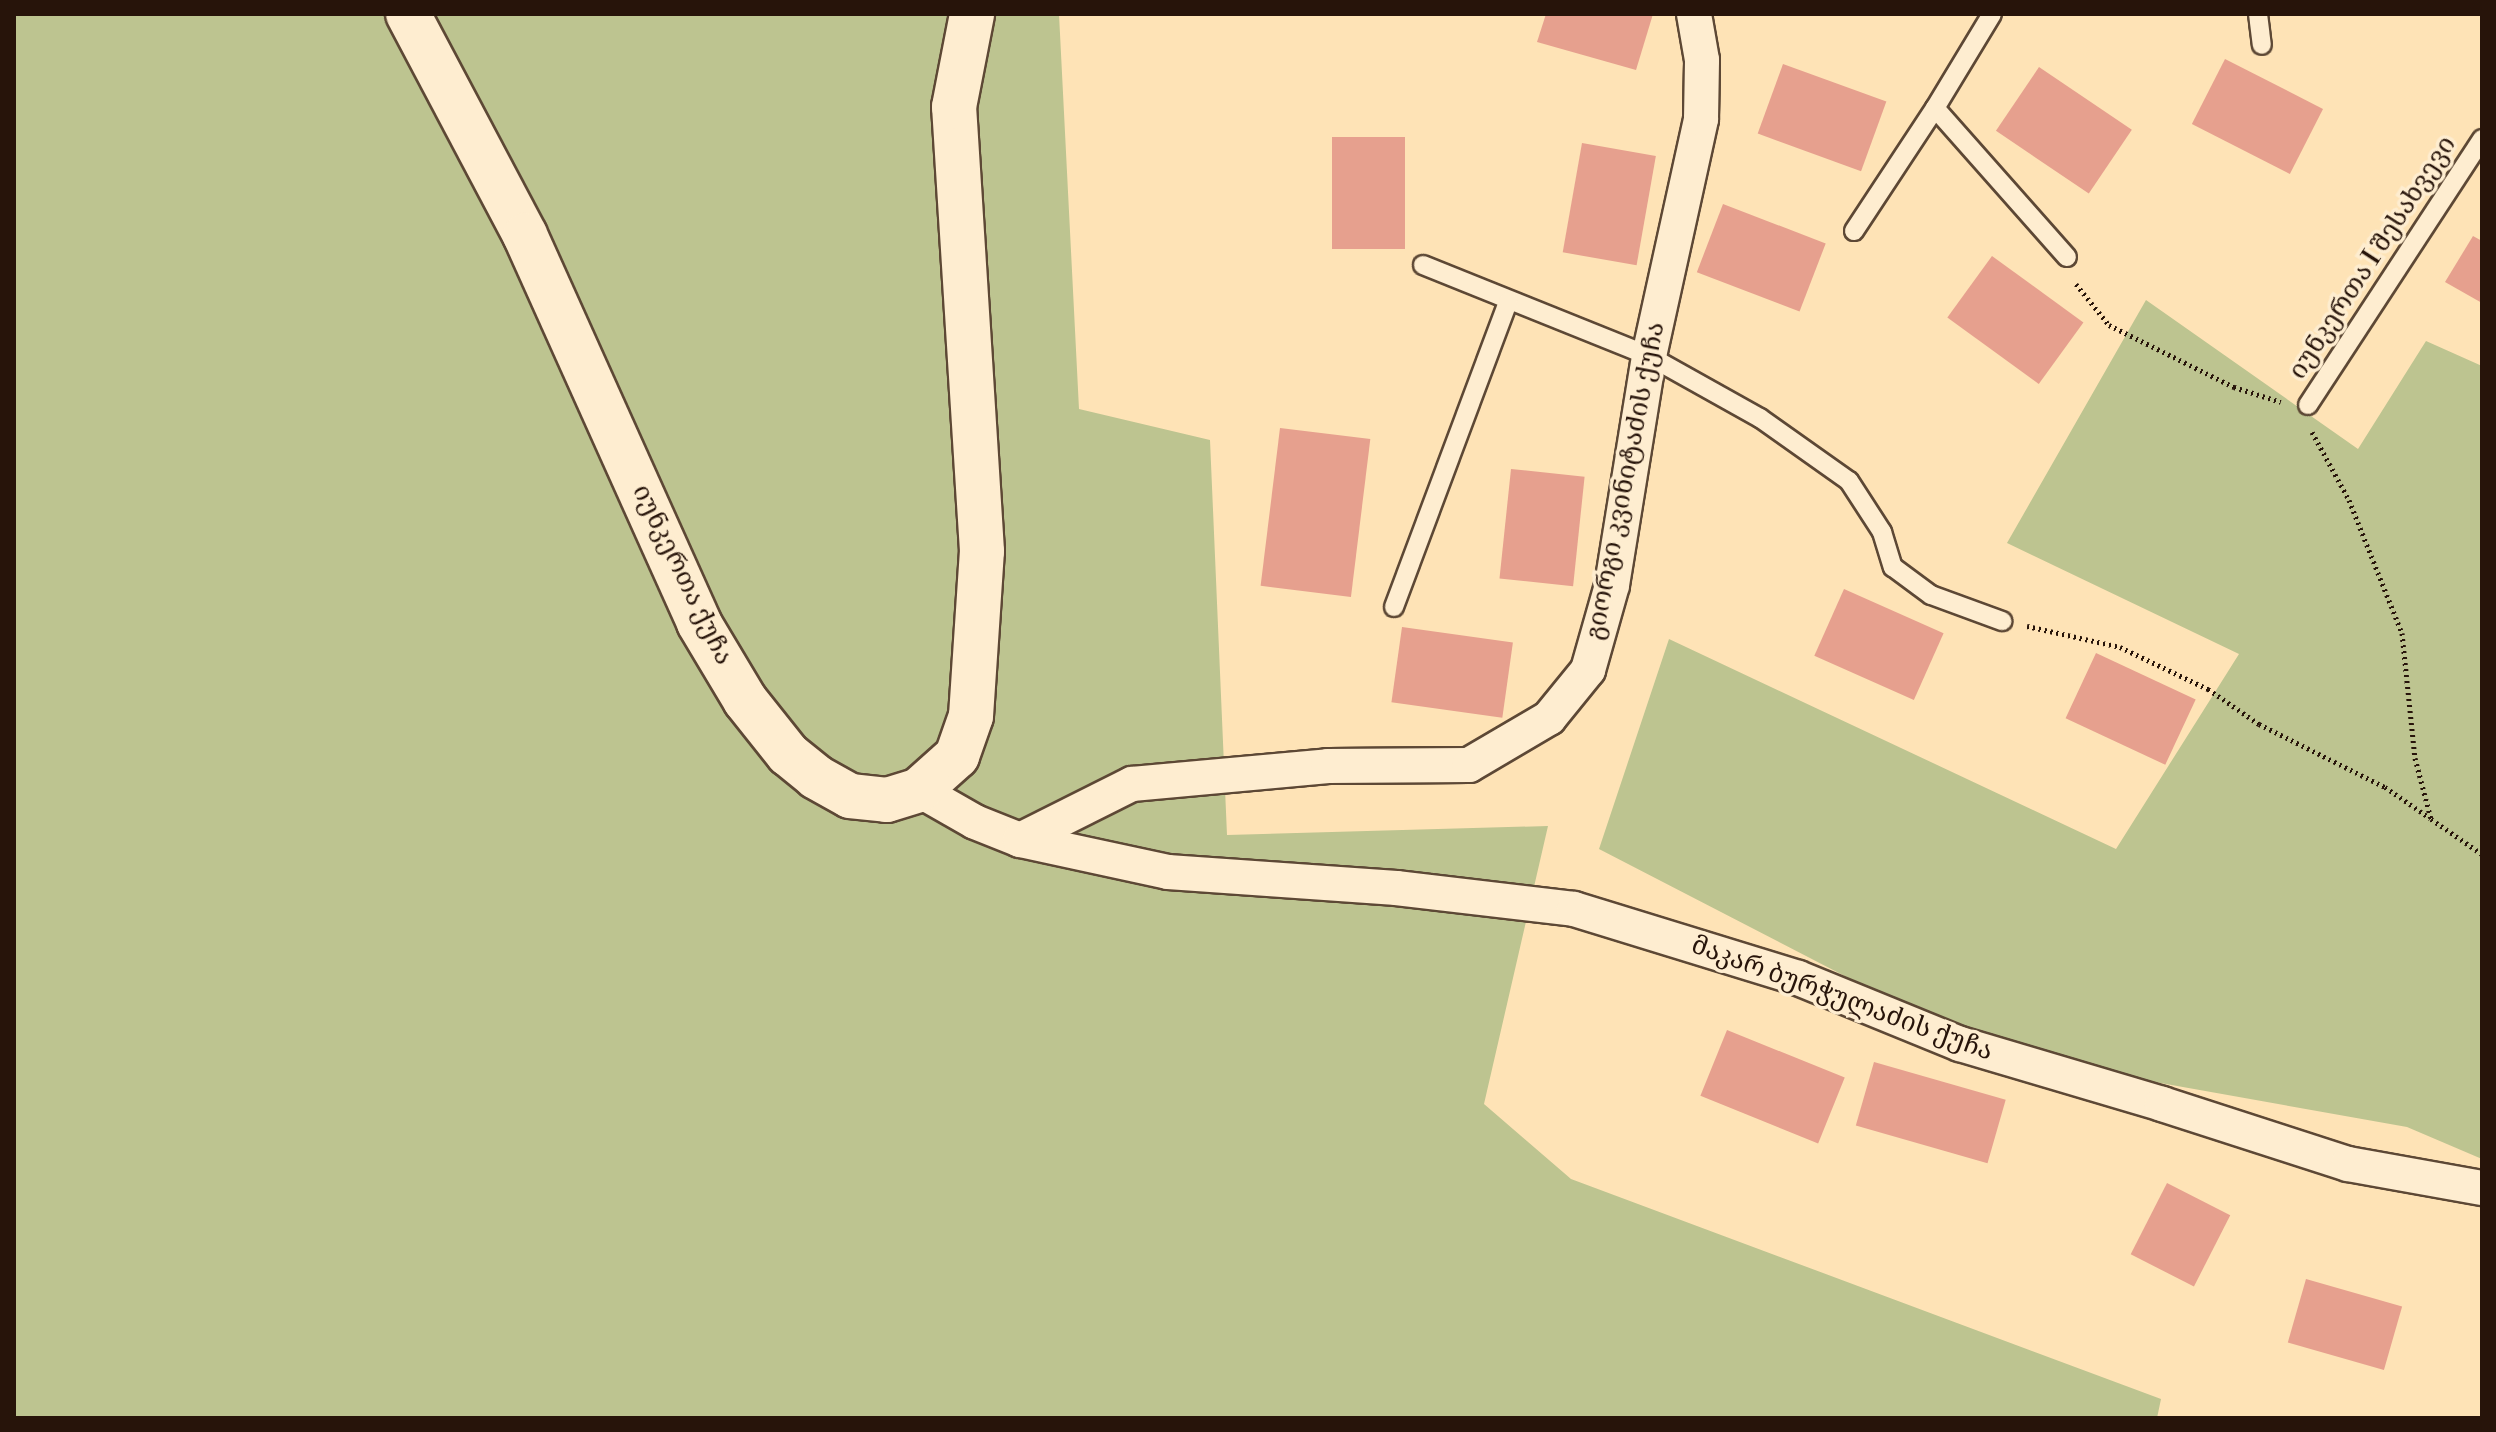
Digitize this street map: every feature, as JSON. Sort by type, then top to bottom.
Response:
[{"type":"main road","name":"იუნკერთა ქუჩა","points":[[408,14],[525,235],[699,623],[745,700],[788,754],[816,777],[850,796],[887,800],[919,790],[957,756],[971,716],[982,551],[954,107],[972,14]]},
{"type":"street","name":"გიორგი კვინიტაძის ქუჩა","points":[[1020,840],[1132,784],[1328,766],[1469,765],[1549,718],[1588,670],[1608,599],[1649,356],[1701,119],[1702,60],[1694,14]]},
{"type":"street","name":"მაკარ ბურჭულაძის ქუჩა","points":[[919,790],[975,822],[1020,840],[1168,872],[1396,888],[1574,909],[1798,978],[1960,1044],[2348,1164],[2482,1188]]},
{"type":"lane","points":[[1854,231],[1992,14]]},
{"type":"lane","points":[[2258,14],[2262,45]]},
{"type":"lane","points":[[1935,108],[2067,257]]},
{"type":"lane","name":"იუნკერთა I შესახვევი","points":[[2308,405],[2482,139]]},
{"type":"lane","points":[[1423,265],[1508,302],[1649,356],[1760,418],[1849,481],[1882,532],[1893,567],[1931,595],[2002,621]]},
{"type":"lane","points":[[1394,607],[1508,302]]},
{"type":"path","points":[[2067,257],[2076,287],[2109,325],[2234,387],[2269,400],[2308,405],[2313,440],[2349,500],[2402,633],[2415,758],[2431,819]]},
{"type":"path","points":[[2002,621],[2120,647],[2208,689],[2259,724],[2385,787],[2482,854]]},
{"type":"green space","points":[[14,14],[1059,14],[1079,409],[1210,440],[1227,835],[1548,826],[1484,1104],[1571,1179],[2161,1399],[2157,1418],[14,1418]]},
{"type":"green space","points":[[2146,300],[2358,449],[2426,341],[2482,366],[2482,1159],[2407,1127],[2110,1074],[1953,1032],[1599,849],[1669,639],[2116,849],[2239,654],[2007,543]]},
{"type":"building","points":[[1546,14],[1653,14],[1636,70],[1537,42]]},
{"type":"building","points":[[2225,59],[2323,109],[2290,174],[2192,124]]},
{"type":"building","points":[[1783,64],[1886,102],[1861,171],[1758,134]]},
{"type":"building","points":[[2039,67],[2132,130],[2089,193],[1996,131]]},
{"type":"building","points":[[1332,137],[1405,137],[1405,249],[1332,249]]},
{"type":"building","points":[[1582,143],[1656,156],[1637,265],[1563,252]]},
{"type":"building","points":[[1723,204],[1826,243],[1800,312],[1697,272]]},
{"type":"building","points":[[2473,236],[2482,241],[2482,303],[2445,282]]},
{"type":"building","points":[[1992,256],[2083,322],[2039,384],[1947,317]]},
{"type":"building","points":[[1280,428],[1370,439],[1351,597],[1261,586]]},
{"type":"building","points":[[1511,469],[1585,477],[1573,586],[1500,578]]},
{"type":"building","points":[[1844,589],[1944,633],[1914,700],[1814,656]]},
{"type":"building","points":[[1402,627],[1513,643],[1502,718],[1391,702]]},
{"type":"building","points":[[2096,653],[2196,699],[2165,765],[2066,718]]},
{"type":"building","points":[[1727,1030],[1845,1078],[1818,1143],[1700,1096]]},
{"type":"building","points":[[1874,1062],[2006,1100],[1988,1163],[1856,1125]]},
{"type":"building","points":[[2167,1183],[2230,1215],[2194,1287],[2131,1254]]},
{"type":"building","points":[[2306,1279],[2402,1307],[2384,1370],[2288,1342]]}]
